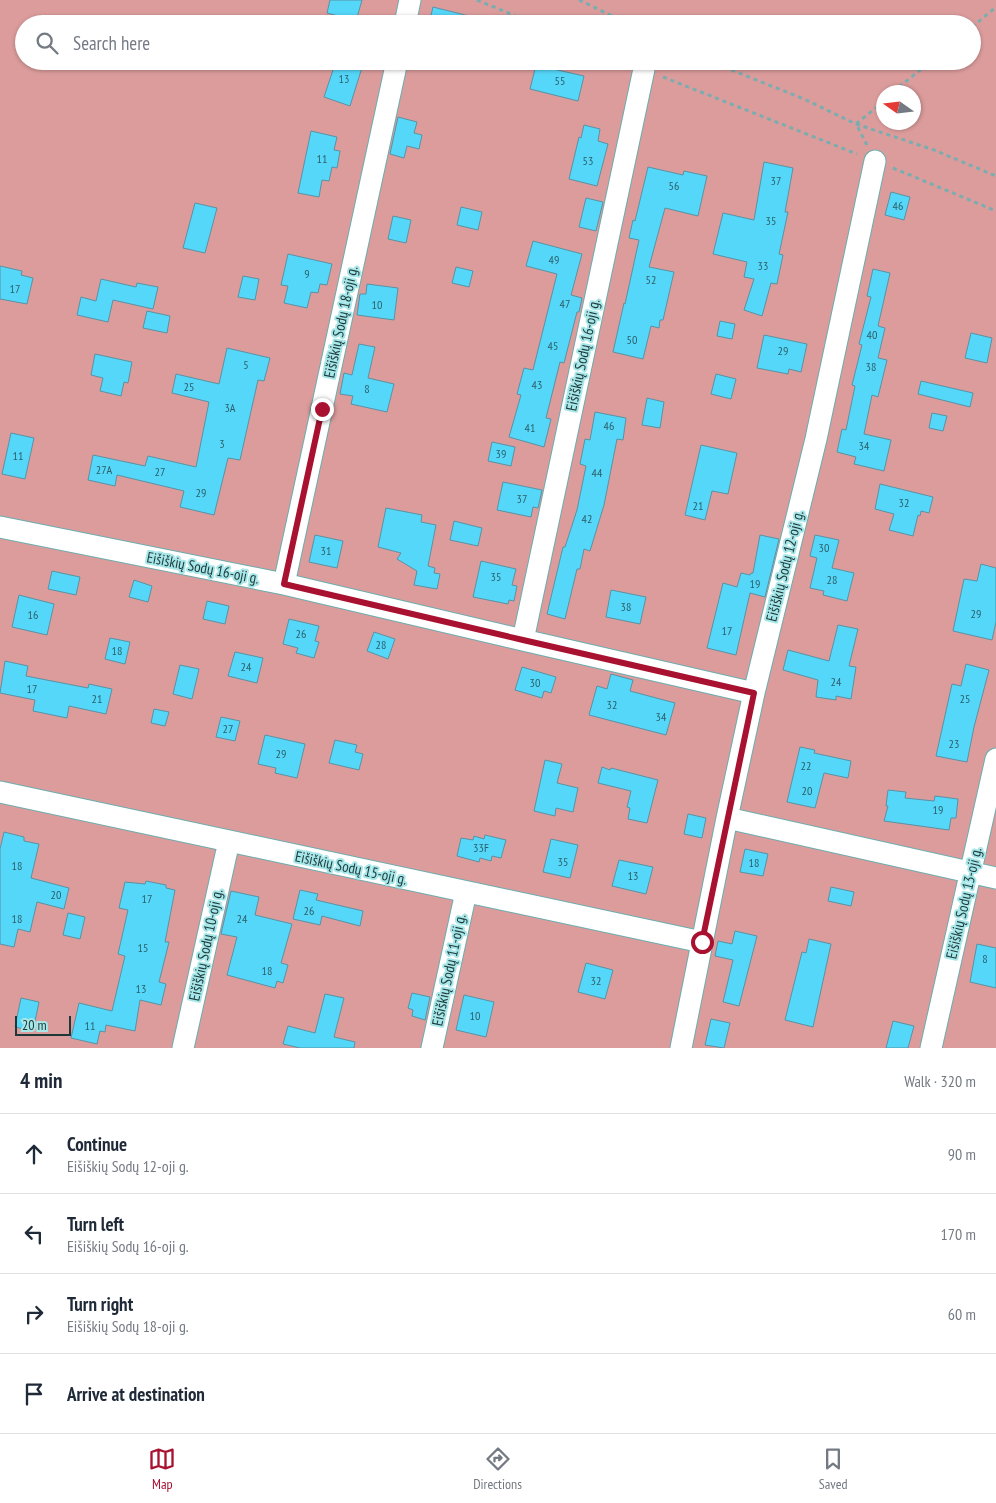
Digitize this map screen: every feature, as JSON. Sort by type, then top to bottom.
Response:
[{"type":"street","points":[[407,15],[410,0]]},
{"type":"street","name":"Eišiškių Sodų 18-oji g.","points":[[284,584],[395,70]]},
{"type":"street","name":"Eišiškių Sodų 16-oji g.","points":[[523,640],[644,70]]},
{"type":"street","name":"Eišiškių Sodų 12-oji g.","points":[[681,1048],[754,693],[816,439],[875,161]]},
{"type":"street","name":"Eišiškių Sodų 16-oji g.","points":[[0,526],[284,584],[754,693]]},
{"type":"street","name":"Eišiškių Sodų 13-oji g.","points":[[931,1048],[996,759]]},
{"type":"street","name":"Eišiškių Sodų 15-oji g.","points":[[0,792],[702,942]]},
{"type":"street","points":[[727,818],[996,878]]},
{"type":"street","name":"Eišiškių Sodų 10-oji g.","points":[[183,1048],[229,842]]},
{"type":"street","name":"Eišiškių Sodų 11-oji g.","points":[[432,1048],[466,892]]},
{"type":"path","points":[[478,0],[513,15]]},
{"type":"path","points":[[579,0],[610,15]]},
{"type":"path","points":[[981,20],[996,7]]},
{"type":"path","points":[[647,70],[996,211]]},
{"type":"path","points":[[732,70],[804,99],[856,124],[934,150],[996,176]]},
{"type":"path","points":[[902,85],[920,70]]},
{"type":"path","points":[[856,124],[876,108]]},
{"type":"path","points":[[856,124],[875,161]]},
{"type":"shaded area","points":[[0,0],[996,0],[996,1048],[0,1048]]},
{"type":"building","points":[[330,0],[362,0],[358,15],[334,15],[327,13]]},
{"type":"building","points":[[433,7],[465,15],[431,15]]},
{"type":"building","points":[[333,70],[361,70],[350,106],[324,97]]},
{"type":"building","points":[[535,70],[557,70],[584,76],[578,101],[530,89]]},
{"type":"building","points":[[398,117],[417,122],[414,133],[422,135],[419,149],[407,146],[404,158],[390,154]]},
{"type":"building","points":[[584,125],[600,129],[598,141],[608,144],[597,186],[569,179],[579,137],[581,138]]},
{"type":"building","points":[[311,131],[337,137],[334,150],[340,151],[337,168],[332,167],[329,181],[322,180],[319,197],[298,193]]},
{"type":"building","points":[[764,162],[793,168],[785,212],[788,212],[779,254],[783,255],[777,284],[771,283],[762,316],[744,310],[754,279],[744,277],[747,262],[713,254],[723,213],[754,220]]},
{"type":"building","points":[[648,167],[683,175],[684,171],[707,176],[698,216],[665,208],[649,267],[674,272],[663,320],[660,320],[659,328],[651,326],[643,359],[613,352],[639,240],[629,238]]},
{"type":"building","points":[[891,192],[910,197],[904,220],[885,215]]},
{"type":"building","points":[[586,198],[603,202],[596,231],[579,227]]},
{"type":"building","points":[[195,203],[217,208],[205,253],[183,248]]},
{"type":"building","points":[[461,207],[482,212],[478,230],[457,225]]},
{"type":"building","points":[[393,216],[411,220],[406,243],[388,239]]},
{"type":"building","points":[[533,241],[582,254],[571,295],[582,298],[564,363],[560,362],[546,418],[551,419],[544,447],[509,437],[521,395],[517,394],[524,368],[533,370],[557,274],[526,266]]},
{"type":"building","points":[[288,254],[332,264],[327,285],[320,284],[318,293],[311,292],[307,308],[284,303],[288,286],[281,285]]},
{"type":"building","points":[[0,266],[22,271],[21,275],[33,278],[27,304],[0,299]]},
{"type":"building","points":[[456,267],[473,271],[469,287],[452,283]]},
{"type":"building","points":[[873,269],[890,273],[878,326],[885,328],[878,358],[887,360],[878,397],[872,395],[864,434],[891,440],[884,471],[854,464],[856,457],[837,452],[842,429],[846,430],[855,386],[852,385],[862,345],[859,344],[871,297],[867,296]]},
{"type":"building","points":[[243,276],[259,279],[255,300],[238,297]]},
{"type":"building","points":[[101,279],[136,287],[137,283],[158,287],[153,309],[113,300],[108,322],[77,315],[81,297],[96,301]]},
{"type":"building","points":[[367,284],[398,288],[394,320],[357,315],[360,294],[366,294]]},
{"type":"building","points":[[147,311],[170,316],[167,333],[143,328]]},
{"type":"building","points":[[720,321],[735,324],[732,339],[717,336]]},
{"type":"building","points":[[971,333],[992,338],[987,363],[965,358]]},
{"type":"building","points":[[764,335],[807,344],[801,372],[789,369],[788,374],[757,368]]},
{"type":"building","points":[[359,344],[375,347],[368,378],[394,384],[387,412],[351,404],[353,396],[340,394],[344,373],[352,375]]},
{"type":"building","points":[[227,348],[270,358],[264,381],[258,380],[240,460],[228,458],[214,515],[180,507],[184,491],[117,475],[115,486],[88,480],[93,455],[145,466],[148,456],[196,467],[209,402],[172,393],[176,374],[219,384]]},
{"type":"building","points":[[95,354],[132,362],[128,383],[124,382],[121,396],[100,391],[103,378],[91,375]]},
{"type":"building","points":[[716,374],[736,379],[731,399],[711,394]]},
{"type":"building","points":[[921,381],[973,393],[970,407],[918,394]]},
{"type":"building","points":[[647,398],[664,402],[660,428],[642,425]]},
{"type":"building","points":[[595,412],[626,418],[623,440],[617,439],[604,505],[590,551],[584,549],[580,569],[577,569],[565,619],[547,614],[563,547],[565,547],[577,510],[586,466],[580,464],[585,439],[590,440]]},
{"type":"building","points":[[932,413],[947,416],[943,431],[929,428]]},
{"type":"building","points":[[11,433],[34,438],[25,479],[2,474]]},
{"type":"building","points":[[492,442],[515,447],[511,466],[488,461]]},
{"type":"building","points":[[701,445],[737,453],[728,494],[712,491],[705,520],[685,515]]},
{"type":"building","points":[[503,482],[542,490],[538,508],[533,507],[531,517],[497,510]]},
{"type":"building","points":[[880,484],[933,497],[929,513],[921,511],[920,516],[918,515],[913,536],[889,530],[894,514],[875,509]]},
{"type":"building","points":[[386,508],[422,515],[421,522],[436,525],[428,566],[435,568],[434,573],[440,574],[437,589],[414,585],[417,571],[397,559],[401,553],[378,547]]},
{"type":"building","points":[[454,521],[482,528],[478,546],[450,540]]},
{"type":"building","points":[[315,535],[343,541],[337,568],[309,562]]},
{"type":"building","points":[[760,535],[779,539],[765,597],[750,593],[736,655],[707,648],[723,583],[737,587],[741,573],[750,575],[753,573]]},
{"type":"building","points":[[815,535],[839,540],[832,568],[854,573],[847,601],[823,595],[824,591],[810,588],[817,558],[810,556]]},
{"type":"building","points":[[481,561],[516,569],[512,585],[517,586],[514,601],[509,600],[508,604],[473,597]]},
{"type":"building","points":[[981,564],[996,568],[996,622],[992,640],[953,631],[964,579],[977,581]]},
{"type":"building","points":[[52,571],[80,577],[76,595],[48,589]]},
{"type":"building","points":[[134,580],[152,586],[148,602],[129,597]]},
{"type":"building","points":[[611,590],[646,597],[640,624],[606,617]]},
{"type":"building","points":[[19,595],[54,604],[47,635],[12,627]]},
{"type":"building","points":[[207,601],[229,606],[225,624],[203,619]]},
{"type":"building","points":[[289,619],[319,626],[315,641],[319,642],[314,658],[296,653],[298,648],[283,644]]},
{"type":"building","points":[[838,625],[858,629],[849,666],[856,667],[851,699],[836,696],[836,700],[816,697],[818,680],[783,670],[788,650],[829,661]]},
{"type":"building","points":[[374,632],[395,639],[388,659],[367,651]]},
{"type":"building","points":[[110,638],[130,642],[125,664],[105,659]]},
{"type":"building","points":[[235,652],[263,658],[257,683],[228,676]]},
{"type":"building","points":[[5,661],[28,666],[26,676],[88,688],[89,684],[112,689],[106,714],[69,706],[67,718],[33,711],[35,700],[0,693]]},
{"type":"building","points":[[966,664],[989,670],[967,762],[936,756],[952,684],[961,686]]},
{"type":"building","points":[[180,665],[199,669],[192,699],[173,694]]},
{"type":"building","points":[[522,667],[556,677],[551,693],[544,691],[542,698],[515,690]]},
{"type":"building","points":[[611,674],[633,680],[630,691],[675,703],[666,735],[589,715],[597,686],[607,689]]},
{"type":"building","points":[[154,709],[169,712],[165,726],[151,723]]},
{"type":"building","points":[[221,717],[240,721],[235,741],[216,737]]},
{"type":"building","points":[[265,735],[305,744],[297,778],[275,773],[276,768],[258,764]]},
{"type":"building","points":[[335,740],[357,745],[355,752],[363,754],[359,770],[329,763]]},
{"type":"building","points":[[800,747],[815,750],[814,753],[851,761],[848,778],[824,773],[815,808],[787,802]]},
{"type":"building","points":[[545,760],[562,764],[557,783],[578,788],[573,812],[556,808],[555,816],[534,811]]},
{"type":"building","points":[[602,767],[658,780],[647,823],[628,819],[630,808],[627,807],[631,791],[598,783]]},
{"type":"building","points":[[888,790],[906,792],[905,798],[934,801],[935,796],[958,799],[956,818],[951,818],[949,830],[884,821],[888,806],[886,806]]},
{"type":"building","points":[[688,814],[706,818],[702,838],[684,834]]},
{"type":"building","points":[[4,832],[24,837],[24,841],[39,844],[31,878],[69,888],[64,909],[37,902],[30,932],[18,929],[14,947],[0,944],[0,849]]},
{"type":"building","points":[[485,835],[506,840],[501,858],[492,856],[491,861],[480,858],[479,862],[457,856],[461,838],[473,840],[474,836],[484,839]]},
{"type":"building","points":[[551,839],[578,845],[570,878],[543,872]]},
{"type":"building","points":[[745,849],[768,854],[763,876],[740,872]]},
{"type":"building","points":[[619,860],[653,867],[646,894],[612,886]]},
{"type":"building","points":[[146,881],[166,885],[166,888],[175,890],[165,942],[169,942],[159,982],[166,984],[161,1005],[140,1000],[135,1031],[106,1025],[105,1032],[100,1031],[97,1044],[71,1038],[79,1003],[112,1011],[125,956],[118,954],[128,910],[119,908],[125,882],[145,884]]},
{"type":"building","points":[[831,887],[854,892],[851,906],[828,901]]},
{"type":"building","points":[[300,890],[318,894],[316,900],[363,911],[360,926],[322,916],[320,925],[293,919]]},
{"type":"building","points":[[231,891],[259,897],[255,915],[292,924],[281,963],[288,965],[283,983],[277,981],[275,988],[227,975],[237,937],[221,934]]},
{"type":"building","points":[[68,913],[85,917],[80,939],[63,935]]},
{"type":"building","points":[[735,931],[757,936],[739,1006],[723,1002],[733,960],[715,956],[718,941],[732,944]]},
{"type":"building","points":[[809,939],[831,944],[813,1027],[785,1020],[802,952],[806,953]]},
{"type":"building","points":[[977,944],[996,948],[996,988],[970,982]]},
{"type":"building","points":[[586,963],[613,970],[605,999],[578,992]]},
{"type":"building","points":[[412,993],[430,997],[425,1020],[412,1016],[413,1010],[408,1008]]},
{"type":"building","points":[[325,994],[344,998],[334,1037],[355,1042],[354,1048],[300,1048],[283,1044],[288,1026],[315,1033]]},
{"type":"building","points":[[464,995],[494,1002],[486,1037],[456,1030]]},
{"type":"building","points":[[21,998],[39,1002],[33,1031],[15,1027]]},
{"type":"building","points":[[711,1019],[730,1023],[724,1048],[705,1045]]},
{"type":"building","points":[[893,1021],[914,1026],[908,1048],[886,1048]]},
{"type":"route","points":[[322,409],[284,584],[754,693],[702,942]]}]
